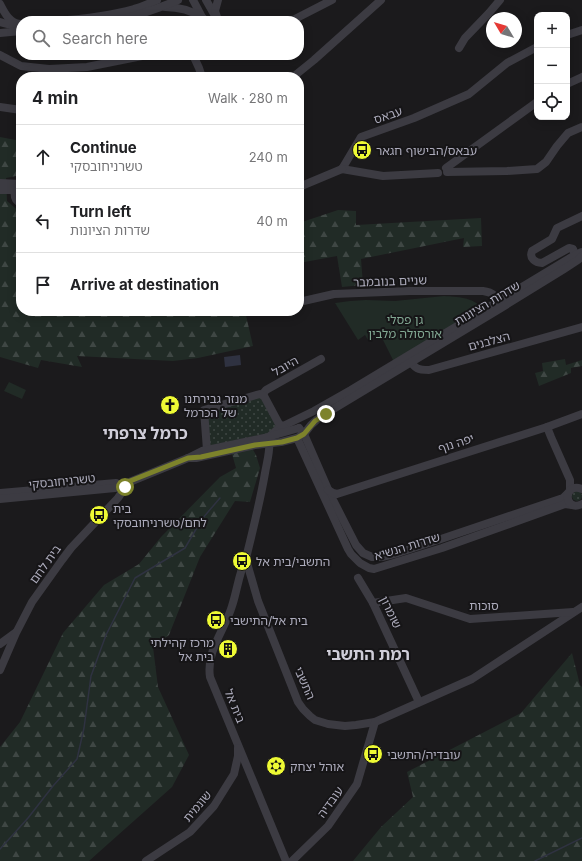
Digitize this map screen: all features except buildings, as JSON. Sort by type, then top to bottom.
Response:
[{"type":"street","points":[[100,16],[178,0]]},
{"type":"street","points":[[193,0],[202,16]]},
{"type":"street","points":[[206,0],[216,16]]},
{"type":"street","points":[[217,16],[216,11],[218,0]]},
{"type":"street","points":[[301,16],[332,0]]},
{"type":"street","points":[[299,72],[380,0]]},
{"type":"street","points":[[459,48],[465,38],[500,0]]},
{"type":"street","points":[[0,4],[9,19],[16,24]]},
{"type":"street","points":[[158,4],[164,7],[177,8],[194,13],[198,16]]},
{"type":"street","points":[[135,16],[158,4]]},
{"type":"street","points":[[0,22],[16,25]]},
{"type":"street","points":[[0,33],[16,28]]},
{"type":"street","points":[[570,34],[582,30]]},
{"type":"street","name":"עבאס","points":[[342,169],[361,137],[414,118],[469,94],[506,63],[535,48]]},
{"type":"street","points":[[0,55],[21,66],[49,68],[87,67],[122,60]]},
{"type":"street","points":[[195,60],[200,72]]},
{"type":"street","points":[[570,83],[582,77]]},
{"type":"street","points":[[304,185],[342,169],[383,176],[438,173],[442,176],[445,175],[447,170],[534,104]]},
{"type":"street","points":[[0,107],[16,109]]},
{"type":"street","points":[[447,170],[507,171],[537,169],[546,162],[556,146],[568,133],[582,128]]},
{"type":"street","points":[[0,183],[16,184]]},
{"type":"street","points":[[0,190],[12,190],[16,195]]},
{"type":"street","points":[[580,254],[569,248],[538,263],[533,260],[531,253],[534,249],[552,239],[556,228],[582,216]]},
{"type":"street","name":"שדרות הציונות","points":[[300,433],[320,417],[498,304],[564,269],[578,260],[580,254]]},
{"type":"street","name":"שניים בנובמבר","points":[[304,301],[334,294],[410,291],[483,291],[498,304]]},
{"type":"street","name":"הצלבנים","points":[[409,360],[413,366],[418,369],[429,370],[582,327]]},
{"type":"street","name":"היובל","points":[[262,394],[266,390],[321,359]]},
{"type":"street","name":"שדרות הציונות","points":[[314,411],[409,360]]},
{"type":"street","points":[[208,452],[204,410],[262,394],[279,424],[283,426]]},
{"type":"street","points":[[269,440],[300,433],[304,421],[314,411]]},
{"type":"street","name":"טשרניחובסקי","points":[[0,499],[115,488],[188,458],[198,452],[208,452],[255,445],[269,440],[276,430],[314,411]]},
{"type":"street","name":"יפה נוף","points":[[338,494],[547,427],[582,414]]},
{"type":"street","points":[[547,427],[570,480],[580,488]]},
{"type":"street","name":"טשרניחובסקי","points":[[208,452],[269,440],[282,442],[300,433]]},
{"type":"street","name":"שדרות הנשיא","points":[[300,433],[304,453],[348,549],[360,563],[369,568],[374,569],[442,548],[565,504],[572,505]]},
{"type":"street","name":"שדרות הנשיא","points":[[300,433],[356,545],[367,555],[377,558],[398,553],[562,498],[574,488],[580,488]]},
{"type":"street","name":"התשבי","points":[[269,440],[268,458],[246,558],[258,601],[298,702],[315,720],[328,724],[345,726],[375,722],[472,679],[582,606]]},
{"type":"street","points":[[282,442],[292,444],[304,453]]},
{"type":"street","points":[[255,445],[264,451],[268,458]]},
{"type":"street","points":[[570,480],[568,500],[572,505],[582,505]]},
{"type":"street","name":"טשרניחובסקי","points":[[0,493],[125,483]]},
{"type":"street","name":"בית לחם","points":[[0,670],[30,605],[71,548],[118,498],[124,489],[125,483]]},
{"type":"street","points":[[328,490],[338,494],[334,498],[334,502]]},
{"type":"street","name":"בית אל","points":[[246,558],[229,617],[212,650],[209,666],[210,677],[286,861]]},
{"type":"street","points":[[240,578],[246,574],[251,580]]},
{"type":"street","name":"שומרון","points":[[358,578],[373,603],[419,702]]},
{"type":"street","name":"סוכות","points":[[373,603],[406,598],[470,619],[574,612]]},
{"type":"street","points":[[0,644],[16,633]]},
{"type":"street","name":"עובדיה","points":[[292,861],[328,826],[357,784],[375,722]]},
{"type":"street","name":"שונמית","points":[[146,861],[190,832],[214,806],[234,774],[238,756],[238,745]]},
{"type":"green space","points":[[0,137],[16,140],[16,176],[6,178],[7,201],[16,209],[16,316],[246,316],[253,346],[198,358],[173,361],[77,356],[82,367],[41,360],[38,368],[0,357]]},
{"type":"green space","points":[[338,210],[356,211],[356,225],[481,218],[482,246],[463,247],[464,238],[361,259],[363,285],[342,287],[337,256],[304,262],[304,221]]},
{"type":"green space","name":"גן פסלי אורסולה מלבין","points":[[444,296],[459,297],[469,300],[478,304],[482,308],[394,362],[379,332],[368,340],[365,335],[358,340],[335,303],[366,300],[395,301]]},
{"type":"green space","points":[[565,359],[566,365],[582,360],[582,366],[571,368],[571,373],[539,386],[535,373],[543,371],[542,363]]},
{"type":"green space","points":[[9,382],[26,390],[22,399],[4,391]]},
{"type":"green space","points":[[262,396],[278,427],[269,433],[208,446],[206,412]]},
{"type":"green space","points":[[252,448],[260,468],[250,502],[235,501],[200,557],[169,635],[153,647],[158,687],[189,755],[172,787],[89,861],[0,861],[0,747],[20,722],[63,633],[104,585],[139,564],[161,537],[220,477],[236,468],[232,454]]},
{"type":"green space","points":[[575,491],[579,491],[581,492],[581,500],[575,501],[572,498],[572,494]]},
{"type":"green space","points":[[572,653],[580,685],[582,687],[582,861],[353,861],[381,827],[413,797],[407,772],[521,713]]},
{"type":"water","points":[[240,355],[241,365],[225,367],[224,357]]},
{"type":"waterway","points":[[0,849],[77,759],[84,728],[91,676],[106,635],[135,578],[185,548],[202,519],[220,498]]},
{"type":"waterway","points":[[535,861],[582,838]]},
{"type":"place","name":"עבאס/הבישוף חגאר","points":[[362,150]]},
{"type":"place","name":"מנזר גבירתנו של הכרמל","points":[[170,405]]},
{"type":"place","name":"בית לחם/טשרניחובסקי","points":[[99,515]]},
{"type":"place","name":"התשבי/בית אל","points":[[242,561]]},
{"type":"place","name":"בית אל/התישבי","points":[[216,620]]},
{"type":"place","name":"מרכז קהילתי בית אל","points":[[228,649]]},
{"type":"place","name":"עובדיה/התשבי","points":[[373,754]]},
{"type":"place","name":"אוהל יצחק","points":[[276,766]]},
{"type":"district","name":"כרמל צרפתי","points":[[145,433]]},
{"type":"district","name":"רמת התשבי","points":[[368,654]]},
{"type":"route","points":[[125,487],[125,483],[188,458],[196,458],[255,445],[282,442],[297,438],[304,434],[315,421],[326,414]]}]
